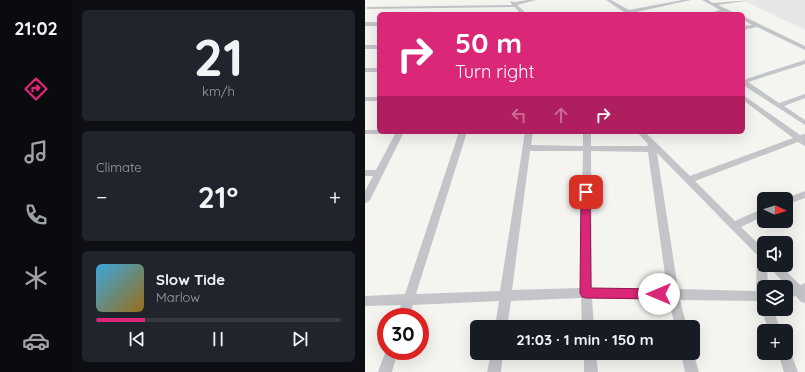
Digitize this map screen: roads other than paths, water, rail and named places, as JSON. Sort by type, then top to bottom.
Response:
[{"type":"street","points":[[366,9],[375,0]]},
{"type":"street","points":[[433,12],[441,0]]},
{"type":"street","points":[[366,9],[435,8],[513,3],[533,0]]},
{"type":"street","points":[[608,0],[627,12]]},
{"type":"street","points":[[634,12],[689,0]]},
{"type":"street","points":[[704,0],[730,12]]},
{"type":"street","points":[[713,4],[750,0]]},
{"type":"street","points":[[513,3],[522,12]]},
{"type":"street","points":[[716,12],[725,10]]},
{"type":"street","points":[[745,19],[805,48]]},
{"type":"street","points":[[365,24],[377,24]]},
{"type":"street","points":[[745,28],[759,25]]},
{"type":"street","points":[[365,47],[377,47]]},
{"type":"street","points":[[745,81],[805,62]]},
{"type":"street","points":[[365,70],[377,70]]},
{"type":"street","points":[[745,83],[805,123]]},
{"type":"street","points":[[779,105],[805,96]]},
{"type":"street","points":[[745,98],[803,139]]},
{"type":"street","points":[[365,99],[377,99]]},
{"type":"street","points":[[365,132],[377,132]]},
{"type":"street","points":[[365,200],[399,134]]},
{"type":"street","points":[[406,308],[462,134]]},
{"type":"street","points":[[502,320],[529,134]]},
{"type":"street","points":[[587,134],[586,293],[588,320]]},
{"type":"street","points":[[643,134],[651,145],[757,249]]},
{"type":"street","points":[[688,180],[803,139]]},
{"type":"street","points":[[526,148],[586,149],[651,145]]},
{"type":"street","points":[[651,145],[673,294],[679,320]]},
{"type":"street","points":[[365,173],[379,173]]},
{"type":"street","points":[[793,199],[805,194]]},
{"type":"street","points":[[734,226],[757,215]]},
{"type":"street","points":[[781,272],[803,292]]},
{"type":"street","points":[[793,293],[803,292]]},
{"type":"street","points":[[365,301],[586,293],[673,294],[757,298]]},
{"type":"street","points":[[385,372],[389,360]]},
{"type":"street","points":[[494,372],[496,360]]},
{"type":"street","points":[[590,360],[591,372]]},
{"type":"street","points":[[689,360],[692,372]]},
{"type":"street","points":[[787,360],[791,372]]}]
